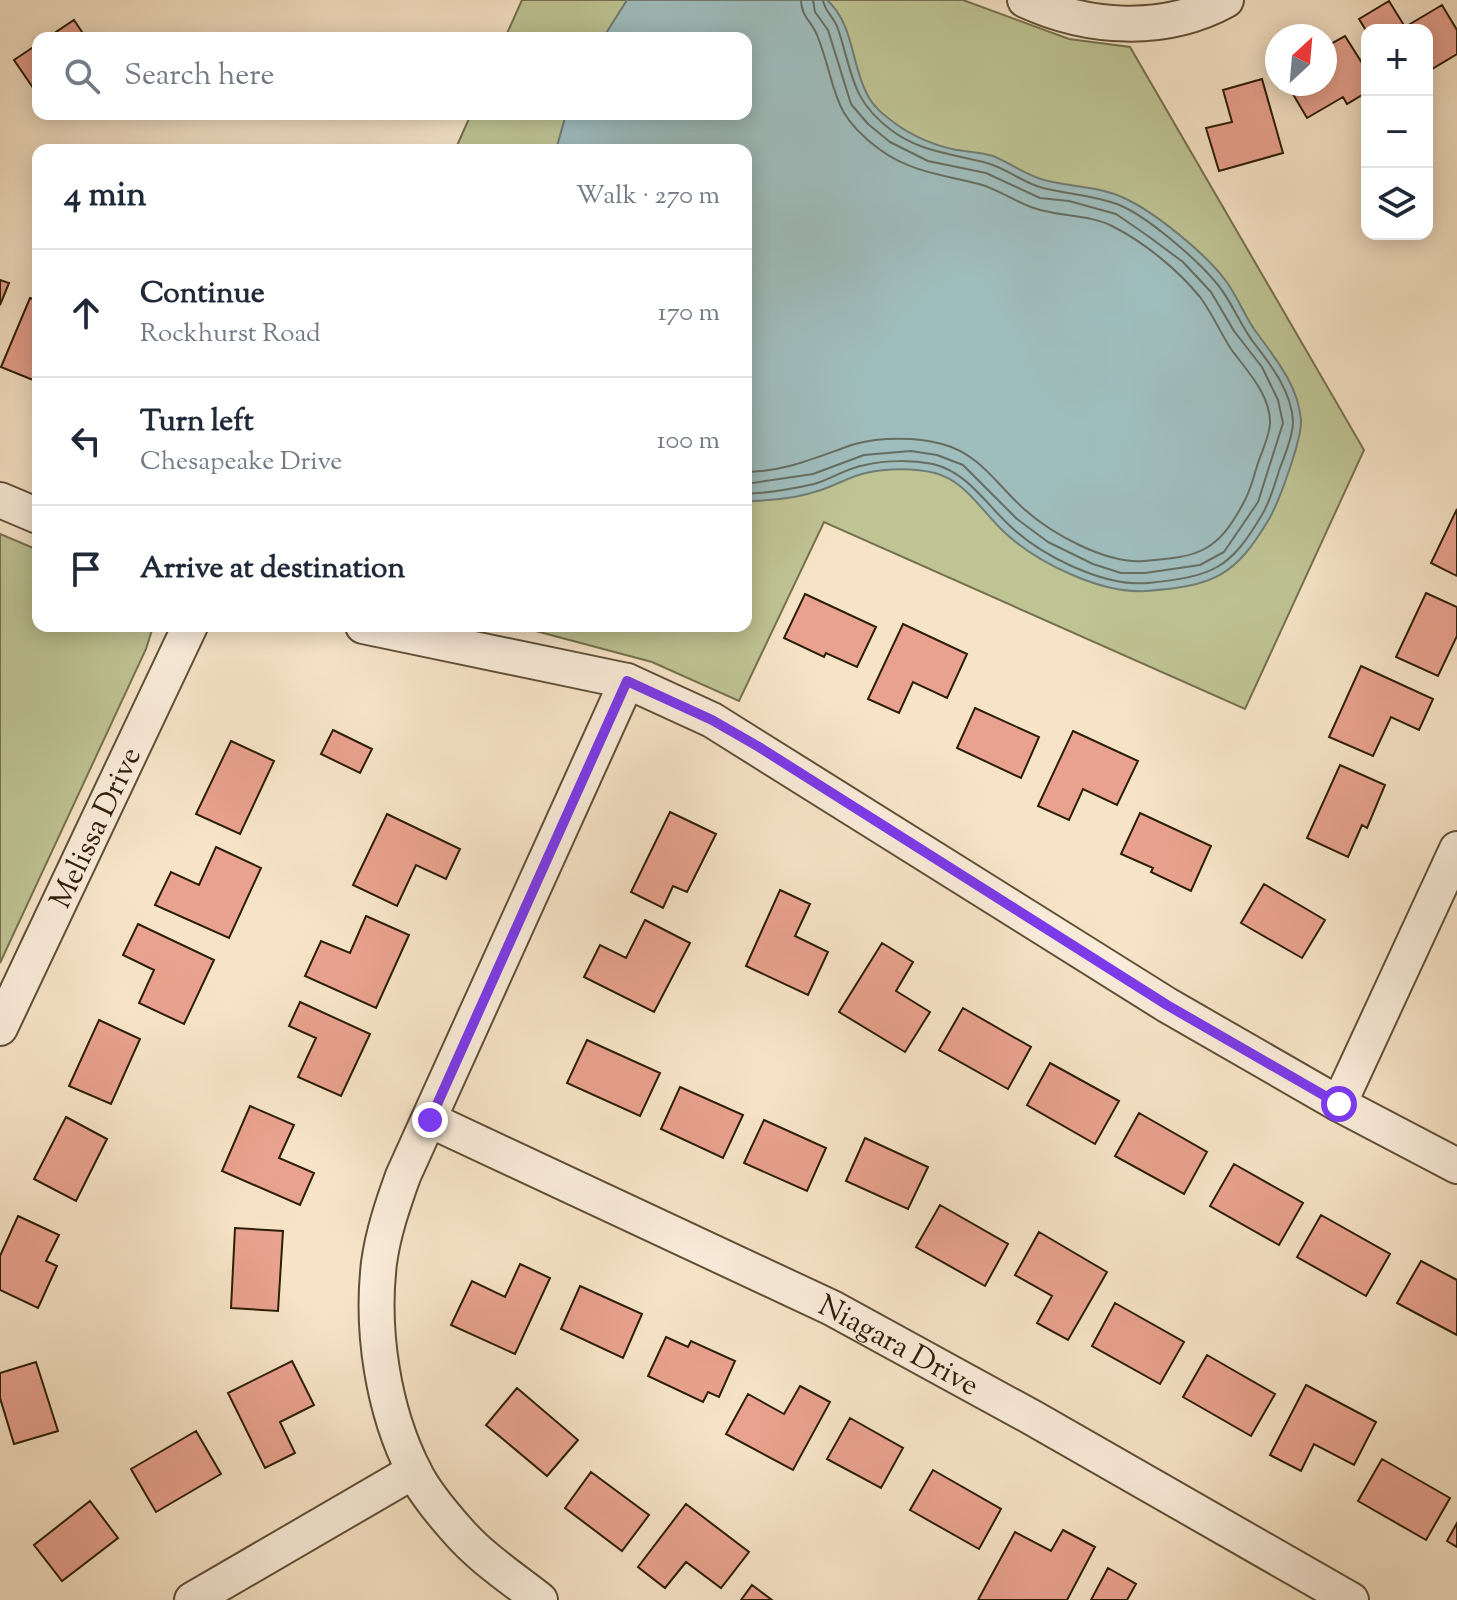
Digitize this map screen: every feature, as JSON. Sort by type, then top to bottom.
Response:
[{"type":"street","points":[[1025,0],[1086,21],[1124,24],[1177,20],[1226,0]]},
{"type":"street","points":[[0,500],[32,513]]},
{"type":"street","name":"Melissa Drive","points":[[0,1028],[187,632]]},
{"type":"street","points":[[392,632],[627,681],[712,720],[1167,1005],[1339,1104],[1457,1166]]},
{"type":"street","points":[[540,1600],[459,1533],[414,1471],[394,1419],[383,1373],[377,1294],[379,1265],[389,1215],[403,1176],[627,681]]},
{"type":"street","points":[[1339,1104],[1457,849]]},
{"type":"street","name":"Niagara Drive","points":[[430,1120],[832,1308],[1033,1418],[1351,1600]]},
{"type":"street","points":[[192,1600],[414,1471]]},
{"type":"green space","points":[[522,0],[963,0],[1069,39],[1130,47],[1364,450],[1245,709],[824,522],[739,701],[652,662],[540,632],[752,632],[752,144],[458,144],[468,120],[752,120],[752,32],[508,32]]},
{"type":"green space","points":[[0,534],[32,547],[32,632],[151,632],[0,963]]},
{"type":"water","points":[[627,0],[827,0],[847,32],[870,99],[902,128],[945,147],[993,156],[1044,180],[1114,194],[1165,223],[1217,270],[1230,287],[1284,372],[1299,407],[1301,420],[1294,455],[1284,485],[1257,539],[1233,566],[1220,575],[1189,586],[1128,591],[1089,582],[1033,554],[1003,531],[955,482],[935,473],[892,469],[874,471],[803,495],[752,501],[752,144],[558,144],[564,120],[752,120],[752,32],[607,32]]},
{"type":"building","points":[[1389,1],[1403,24],[1362,24],[1359,19]]},
{"type":"building","points":[[1442,5],[1457,30],[1457,54],[1433,68],[1433,24],[1410,24]]},
{"type":"building","points":[[74,20],[82,32],[56,32]]},
{"type":"building","points":[[1345,36],[1361,61],[1361,96],[1347,104],[1343,97],[1307,118],[1294,96],[1337,96],[1337,40]]},
{"type":"building","points":[[32,48],[32,86],[14,60]]},
{"type":"building","points":[[1262,79],[1283,153],[1219,171],[1206,128],[1232,122],[1223,90]]},
{"type":"building","points":[[0,280],[9,283],[0,305]]},
{"type":"building","points":[[30,298],[32,299],[32,380],[1,367]]},
{"type":"building","points":[[1457,509],[1457,576],[1431,563]]},
{"type":"building","points":[[1426,593],[1457,607],[1457,636],[1438,676],[1396,657]]},
{"type":"building","points":[[805,594],[876,627],[857,667],[826,653],[824,657],[784,638]]},
{"type":"building","points":[[903,624],[967,654],[947,698],[913,682],[899,713],[868,699]]},
{"type":"building","points":[[1361,666],[1433,699],[1419,730],[1391,717],[1373,756],[1329,737]]},
{"type":"building","points":[[975,708],[1039,737],[1021,778],[957,748]]},
{"type":"building","points":[[333,730],[372,749],[360,773],[321,754]]},
{"type":"building","points":[[1073,731],[1138,761],[1117,805],[1083,789],[1069,820],[1038,806]]},
{"type":"building","points":[[231,741],[274,761],[240,834],[196,814]]},
{"type":"building","points":[[1340,765],[1385,785],[1367,828],[1362,825],[1348,857],[1307,838]]},
{"type":"building","points":[[670,812],[716,834],[687,892],[673,886],[663,908],[631,892]]},
{"type":"building","points":[[1140,813],[1211,846],[1191,891],[1151,872],[1153,868],[1121,854]]},
{"type":"building","points":[[387,814],[460,849],[446,879],[416,865],[397,906],[353,885]]},
{"type":"building","points":[[216,847],[261,868],[229,938],[155,905],[171,872],[199,885]]},
{"type":"building","points":[[1264,884],[1325,920],[1302,958],[1241,923]]},
{"type":"building","points":[[780,890],[810,904],[795,936],[828,952],[808,995],[746,966]]},
{"type":"building","points":[[366,916],[409,935],[376,1008],[305,976],[321,941],[350,953]]},
{"type":"building","points":[[645,920],[690,943],[654,1012],[584,977],[600,945],[626,958]]},
{"type":"building","points":[[138,924],[214,960],[184,1024],[139,1003],[154,970],[123,955]]},
{"type":"building","points":[[882,943],[913,962],[896,991],[930,1012],[905,1052],[839,1012]]},
{"type":"building","points":[[300,1002],[370,1034],[341,1096],[298,1077],[316,1038],[289,1026]]},
{"type":"building","points":[[963,1008],[1031,1047],[1008,1089],[939,1050]]},
{"type":"building","points":[[99,1020],[140,1039],[111,1104],[69,1086]]},
{"type":"building","points":[[587,1040],[660,1073],[640,1116],[567,1083]]},
{"type":"building","points":[[1050,1063],[1119,1101],[1095,1144],[1027,1105]]},
{"type":"building","points":[[680,1087],[743,1115],[723,1158],[661,1129]]},
{"type":"building","points":[[250,1106],[294,1125],[279,1158],[314,1173],[300,1205],[222,1171]]},
{"type":"building","points":[[1139,1113],[1207,1152],[1184,1194],[1115,1156]]},
{"type":"building","points":[[66,1117],[107,1139],[76,1201],[34,1179]]},
{"type":"building","points":[[764,1120],[826,1148],[807,1191],[744,1163]]},
{"type":"building","points":[[865,1138],[928,1167],[908,1209],[846,1181]]},
{"type":"building","points":[[1234,1164],[1303,1203],[1279,1245],[1210,1206]]},
{"type":"building","points":[[940,1205],[1008,1244],[985,1286],[916,1247]]},
{"type":"building","points":[[1321,1215],[1390,1254],[1366,1296],[1297,1257]]},
{"type":"building","points":[[18,1216],[59,1235],[46,1261],[57,1266],[38,1308],[0,1290],[0,1256]]},
{"type":"building","points":[[235,1228],[283,1231],[278,1311],[231,1308]]},
{"type":"building","points":[[1039,1232],[1107,1272],[1068,1340],[1037,1323],[1052,1296],[1015,1275]]},
{"type":"building","points":[[1421,1261],[1457,1280],[1457,1335],[1397,1303]]},
{"type":"building","points":[[520,1264],[550,1278],[515,1354],[451,1325],[472,1281],[505,1297]]},
{"type":"building","points":[[580,1286],[642,1314],[623,1358],[561,1329]]},
{"type":"building","points":[[1115,1303],[1184,1342],[1160,1384],[1092,1346]]},
{"type":"building","points":[[666,1337],[688,1347],[691,1341],[735,1361],[719,1397],[708,1392],[703,1402],[648,1376]]},
{"type":"building","points":[[1207,1355],[1275,1394],[1251,1436],[1183,1397]]},
{"type":"building","points":[[292,1361],[314,1405],[280,1422],[295,1453],[265,1468],[228,1393]]},
{"type":"building","points":[[36,1362],[58,1431],[14,1444],[0,1398],[0,1373]]},
{"type":"building","points":[[1306,1385],[1376,1422],[1354,1465],[1314,1444],[1301,1471],[1270,1455]]},
{"type":"building","points":[[800,1386],[830,1402],[793,1470],[726,1434],[748,1394],[784,1414]]},
{"type":"building","points":[[517,1388],[578,1440],[547,1476],[486,1425]]},
{"type":"building","points":[[850,1418],[903,1448],[881,1488],[827,1459]]},
{"type":"building","points":[[196,1431],[221,1474],[156,1512],[131,1469]]},
{"type":"building","points":[[1382,1459],[1450,1498],[1426,1540],[1358,1501]]},
{"type":"building","points":[[933,1470],[1001,1509],[979,1549],[910,1510]]},
{"type":"building","points":[[591,1472],[649,1515],[622,1551],[565,1508]]},
{"type":"building","points":[[90,1501],[118,1538],[62,1581],[34,1545]]},
{"type":"building","points":[[686,1504],[749,1552],[721,1588],[686,1562],[665,1588],[638,1567]]},
{"type":"building","points":[[1457,1523],[1457,1547],[1447,1541]]},
{"type":"building","points":[[1063,1530],[1095,1547],[1067,1600],[978,1600],[1015,1532],[1051,1551]]},
{"type":"building","points":[[1108,1568],[1136,1584],[1127,1600],[1091,1600]]},
{"type":"building","points":[[752,1585],[772,1600],[741,1600]]},
{"type":"route","points":[[430,1120],[627,681],[712,720],[759,747],[1167,1005],[1339,1104]]}]
